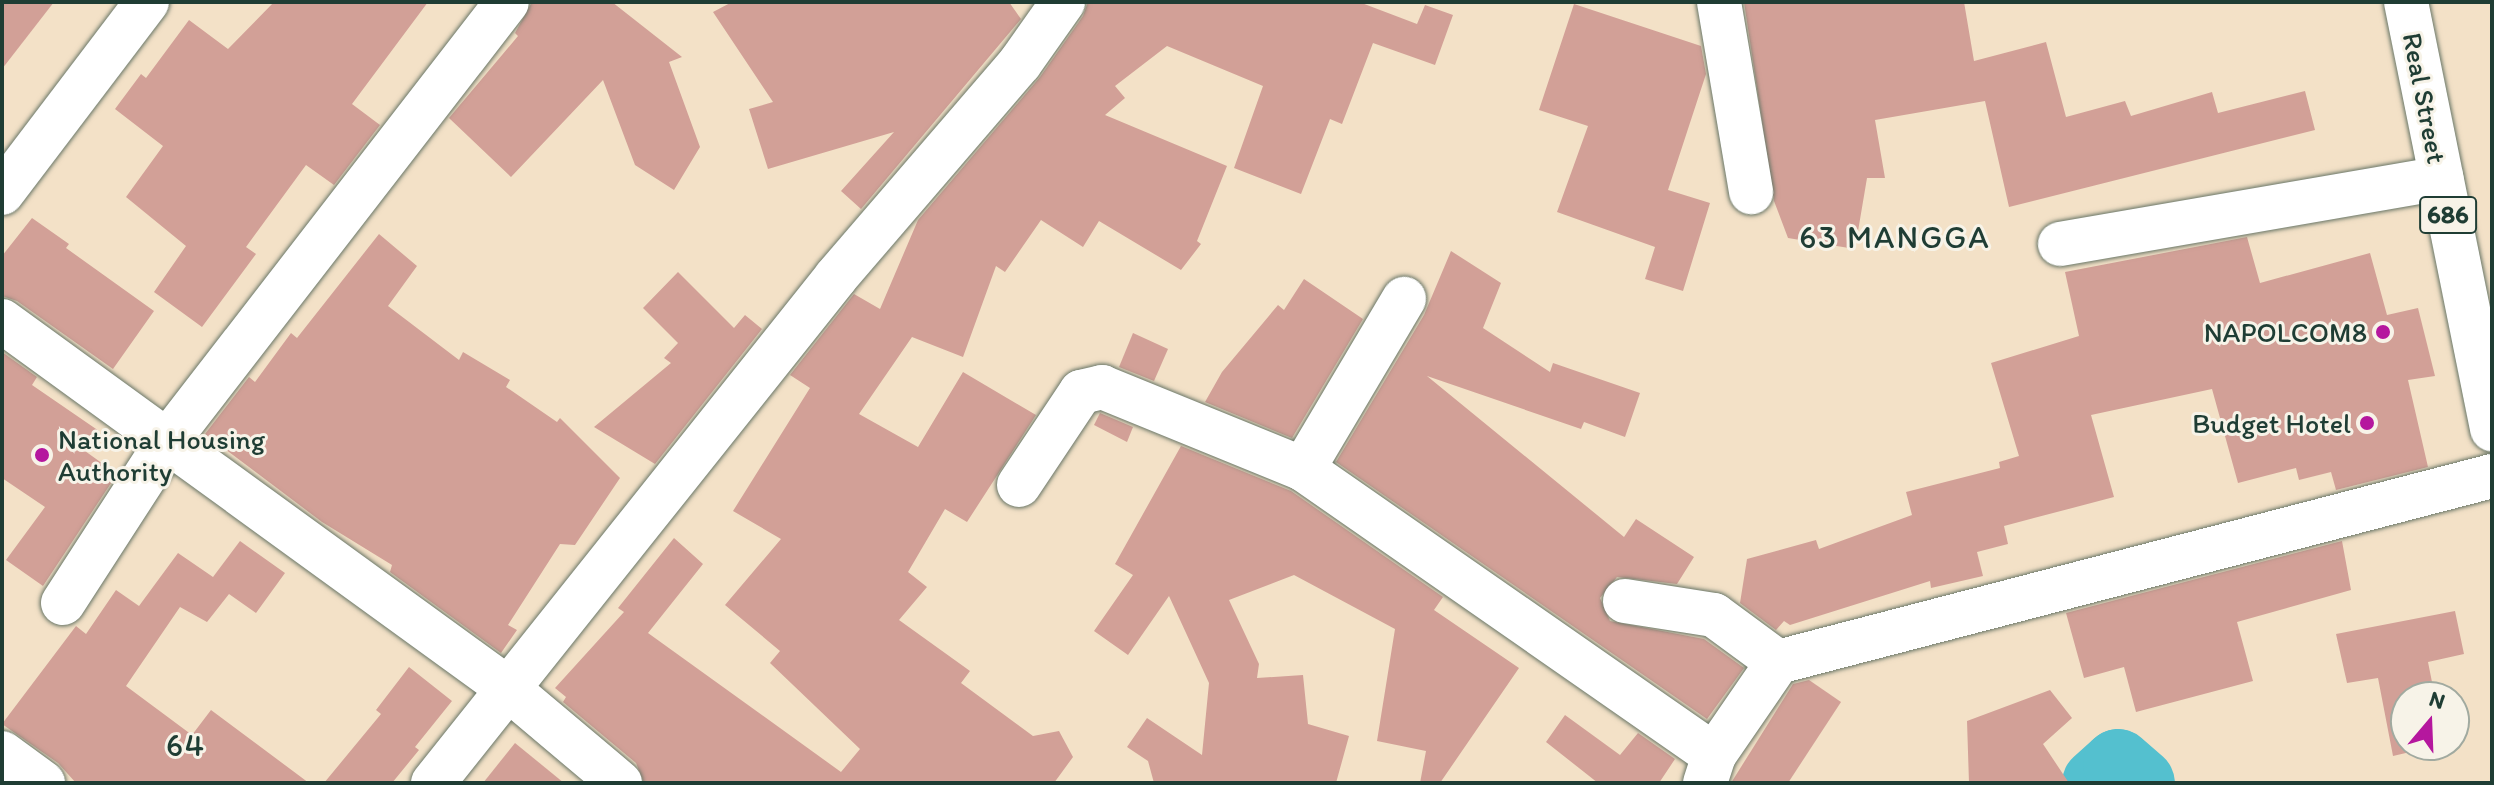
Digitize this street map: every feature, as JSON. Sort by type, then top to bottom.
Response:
[{"type":"street","points":[[2,193],[147,2]]},
{"type":"street","points":[[63,603],[169,439],[507,2]]},
{"type":"street","points":[[433,783],[506,687],[742,401],[836,277],[1020,63],[1063,2]]},
{"type":"street","points":[[1719,2],[1751,192]]},
{"type":"street","name":"Real Street","points":[[2406,2],[2441,178],[2484,342],[2492,429]]},
{"type":"street","points":[[2060,244],[2441,178]]},
{"type":"street","points":[[1303,469],[1404,299]]},
{"type":"street","points":[[2,321],[169,439],[506,687],[620,783]]},
{"type":"street","points":[[1019,485],[1081,392],[1092,386],[1303,469],[1709,769],[1778,662],[2492,476]]},
{"type":"street","points":[[1625,601],[1714,615],[1778,662]]},
{"type":"street","points":[[2,753],[43,783]]},
{"type":"building","points":[[2,2],[54,2],[2,69]]},
{"type":"building","points":[[274,2],[428,2],[352,104],[380,125],[334,185],[306,165],[246,247],[256,254],[202,327],[154,292],[186,246],[126,197],[163,146],[115,109],[141,74],[146,78],[189,20],[228,49]]},
{"type":"building","points":[[532,2],[612,2],[682,57],[669,62],[700,147],[674,190],[635,165],[603,80],[511,177],[449,118],[518,36],[515,33]]},
{"type":"building","points":[[732,2],[1009,2],[1021,19],[861,209],[841,191],[894,132],[768,169],[749,109],[773,102],[713,12]]},
{"type":"building","points":[[1088,2],[1359,2],[1417,24],[1425,5],[1453,15],[1435,65],[1373,43],[1342,124],[1330,119],[1301,194],[1234,168],[1263,86],[1167,46],[1115,86],[1125,98],[1105,115],[1227,166],[1197,241],[1201,244],[1181,270],[1099,221],[1083,247],[1041,220],[1005,272],[996,266],[963,357],[912,337],[859,414],[918,447],[963,372],[1036,415],[967,522],[945,509],[908,572],[927,587],[899,620],[970,671],[961,683],[1033,736],[1059,731],[1073,757],[1054,783],[644,783],[636,763],[563,702],[566,697],[555,688],[624,612],[618,608],[674,538],[703,564],[648,633],[841,772],[860,749],[770,663],[780,651],[725,605],[781,539],[733,511],[810,388],[790,375],[854,294],[880,309],[918,220],[1040,77],[1083,16]]},
{"type":"building","points":[[1744,2],[1964,2],[1974,61],[2046,42],[2066,117],[2125,101],[2131,116],[2212,92],[2218,113],[2305,91],[2315,130],[2009,207],[1985,101],[1875,120],[1885,178],[1867,178],[1855,249],[1788,238],[1774,201]]},
{"type":"building","points":[[1574,4],[1701,46],[1706,74],[1668,190],[1710,203],[1683,291],[1645,279],[1655,247],[1557,212],[1588,126],[1539,110]]},
{"type":"building","points":[[32,218],[69,244],[66,248],[154,311],[113,369],[17,301],[2,296],[2,256]]},
{"type":"building","points":[[379,234],[417,266],[388,306],[459,360],[463,352],[510,380],[506,387],[557,422],[560,418],[620,478],[575,545],[560,544],[508,625],[517,630],[501,653],[390,572],[392,565],[322,522],[205,434],[249,377],[255,382],[291,333],[297,338]]},
{"type":"building","points":[[2247,237],[2260,283],[2370,253],[2387,315],[2418,308],[2435,376],[2408,380],[2428,467],[2336,490],[2331,472],[2299,480],[2296,468],[2238,483],[2212,389],[2091,415],[2114,497],[2004,526],[2008,544],[1977,552],[1983,576],[1931,588],[1930,581],[1790,625],[1784,621],[1776,630],[1740,603],[1747,559],[1816,540],[1819,549],[1912,515],[1906,492],[2000,468],[1999,462],[2019,456],[1991,363],[2079,336],[2065,272]]},
{"type":"building","points":[[1451,251],[1501,283],[1483,328],[1550,372],[1553,363],[1640,393],[1625,437],[1584,422],[1581,429],[1427,376],[1624,537],[1636,519],[1694,557],[1677,584],[1617,577],[1600,598],[1610,621],[1704,639],[1744,668],[1707,719],[1336,462],[1424,315]]},
{"type":"building","points":[[678,272],[734,328],[745,315],[762,329],[655,464],[594,427],[671,363],[664,358],[678,343],[643,308]]},
{"type":"building","points":[[1304,279],[1363,319],[1292,438],[1205,402],[1222,372],[1278,305],[1284,310]]},
{"type":"building","points":[[1133,333],[1168,349],[1154,381],[1119,367]]},
{"type":"building","points":[[2,352],[37,377],[32,385],[99,431],[85,451],[117,474],[43,586],[6,560],[45,507],[2,478]]},
{"type":"building","points":[[1100,413],[1133,427],[1127,442],[1094,425]]},
{"type":"building","points":[[1181,446],[1291,491],[1443,597],[1434,610],[1519,668],[1440,783],[1420,783],[1426,751],[1377,741],[1395,629],[1294,575],[1229,600],[1259,664],[1257,678],[1303,675],[1308,724],[1349,736],[1336,783],[1154,783],[1148,761],[1127,747],[1147,718],[1202,755],[1209,683],[1169,596],[1128,655],[1094,631],[1133,575],[1115,564]]},
{"type":"building","points":[[240,541],[285,573],[256,613],[229,594],[207,622],[180,607],[126,686],[192,735],[211,710],[309,783],[76,783],[58,763],[2,724],[76,626],[86,634],[116,590],[139,606],[178,553],[213,577]]},
{"type":"building","points":[[2342,541],[2351,590],[2237,622],[2253,681],[2136,712],[2124,667],[2084,678],[2066,613]]},
{"type":"building","points":[[2455,611],[2464,654],[2428,662],[2432,681],[2390,681],[2390,740],[2378,678],[2347,683],[2336,634]]},
{"type":"building","points":[[409,667],[452,701],[415,747],[419,750],[392,783],[324,783],[381,714],[376,710]]},
{"type":"building","points":[[1809,680],[1841,702],[1788,783],[1731,783],[1793,684]]},
{"type":"building","points":[[2050,690],[2072,718],[2043,744],[2069,783],[1969,783],[1967,721]]},
{"type":"building","points":[[1565,715],[1620,755],[1638,733],[1675,759],[1659,783],[1598,783],[1546,742]]},
{"type":"building","points":[[515,743],[564,783],[483,783]]},
{"type":"waterway","points":[[2097,783],[2118,764],[2140,783]]},
{"type":"place","name":"NAPOLCOM8","points":[[2383,332]]},
{"type":"place","name":"Budget Hotel","points":[[2367,423]]},
{"type":"place","name":"National Housing Authority","points":[[42,455]]},
{"type":"district","name":"63 MANGGA","points":[[1895,237]]},
{"type":"district","name":"64","points":[[186,745]]}]
